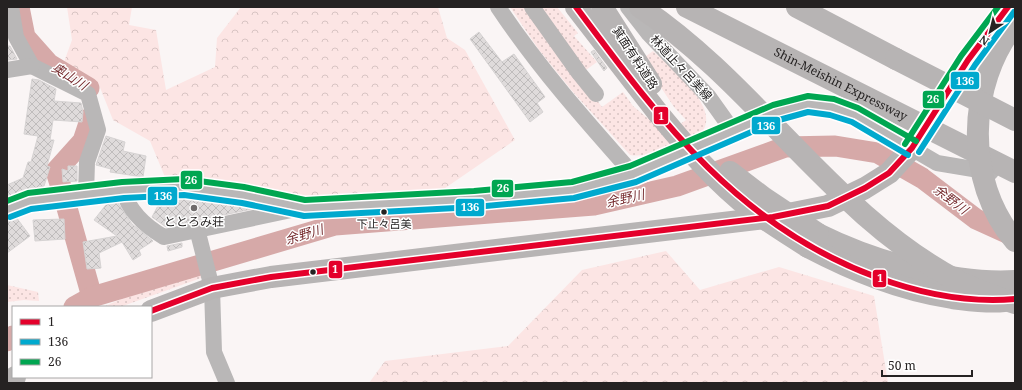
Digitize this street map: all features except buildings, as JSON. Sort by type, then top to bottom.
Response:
[{"type":"highway","name":"箕面有料道路","points":[[576,7],[663,111]]},
{"type":"highway","name":"箕面有料道路","points":[[602,7],[644,75],[663,111]]},
{"type":"highway","points":[[640,7],[680,36],[700,54],[876,225],[903,246],[959,282],[984,293],[1015,303]]},
{"type":"highway","name":"Shin-Meishin Expressway","points":[[687,7],[1015,172]]},
{"type":"highway","points":[[797,7],[1015,120]]},
{"type":"highway","points":[[152,311],[211,283],[773,217],[828,206],[865,188],[890,173],[912,148],[968,60],[1008,7]]},
{"type":"highway","points":[[1015,24],[997,52],[989,71],[979,111],[978,124],[981,161],[990,199],[1000,219],[1015,240]]},
{"type":"highway","points":[[663,111],[735,177],[764,198],[813,240],[858,272],[913,290],[970,300],[996,302],[1015,299]]},
{"type":"highway","points":[[813,240],[844,246],[867,255],[944,275],[982,280],[1015,281]]},
{"type":"highway","points":[[982,280],[1015,276]]},
{"type":"street","points":[[10,7],[16,37],[32,66],[88,94],[98,130],[87,162],[86,195]]},
{"type":"street","points":[[498,7],[523,44],[567,98],[633,174]]},
{"type":"street","points":[[532,7],[579,73],[596,94]]},
{"type":"street","name":"林道止々呂美線","points":[[628,7],[649,34],[708,96],[733,131]]},
{"type":"street","points":[[7,70],[32,66]]},
{"type":"street","points":[[123,190],[127,203],[146,227],[164,237],[304,208],[475,199],[573,190],[633,174],[776,112],[808,104],[832,107],[855,115],[937,163],[1015,177]]},
{"type":"street","points":[[7,210],[29,201],[123,190],[184,187],[243,195],[304,208]]},
{"type":"street","points":[[197,229],[211,283],[214,352],[226,383]]},
{"type":"green space","points":[[67,7],[132,7],[129,25],[156,30],[166,90],[215,67],[217,38],[241,7],[438,7],[447,38],[465,50],[515,140],[435,195],[307,197],[165,177],[150,141],[113,120],[99,85],[64,62],[72,40]]},
{"type":"green space","points":[[510,7],[529,7],[602,107],[623,92],[633,106],[664,132],[670,131],[686,120],[674,107],[642,59],[653,51],[691,88],[699,99],[705,111],[706,122],[702,132],[687,141],[654,152],[636,156],[630,155],[573,92],[539,50]]},
{"type":"green space","points":[[537,7],[557,7],[578,33],[574,36],[597,62],[583,72]]},
{"type":"green space","points":[[666,251],[700,290],[779,267],[874,296],[888,383],[369,383],[385,361],[508,346],[582,270]]},
{"type":"green space","points":[[202,266],[204,277],[123,306],[105,306],[188,270]]},
{"type":"green space","points":[[7,285],[38,292],[39,301],[24,300],[7,302]]},
{"type":"waterway","name":"奥山川","points":[[19,7],[25,37],[49,64],[89,88]]},
{"type":"waterway","name":"奥山川","points":[[61,187],[56,171],[83,141],[91,117]]},
{"type":"waterway","name":"余野川","points":[[76,306],[92,297],[335,225],[594,205],[677,186],[785,147],[835,146],[878,153],[922,178],[976,219],[1009,234],[1015,234]]},
{"type":"waterway","name":"奥山川","points":[[67,208],[92,297]]},
{"type":"waterway","points":[[7,330],[12,329]]},
{"type":"waterway","name":"余野川","points":[[7,341],[12,337]]},
{"type":"transit line","name":"1","points":[[576,7],[639,90],[706,166],[743,199],[783,229],[827,255],[893,283],[944,296],[979,300],[1015,299]]},
{"type":"transit line","name":"26","points":[[905,144],[961,56],[998,7]]},
{"type":"transit line","name":"1","points":[[152,311],[212,288],[271,277],[773,217],[828,206],[865,188],[889,173],[912,148],[968,60],[1008,7]]},
{"type":"transit line","name":"136","points":[[919,152],[975,65],[1014,12]]},
{"type":"transit line","name":"26","points":[[7,201],[28,193],[122,182],[184,179],[244,187],[305,200],[474,191],[572,182],[630,166],[773,105],[808,96],[834,99],[858,108],[916,141]]},
{"type":"transit line","name":"136","points":[[10,217],[31,209],[124,198],[184,195],[242,203],[304,216],[475,207],[574,198],[636,182],[779,120],[808,112],[830,115],[852,122],[908,155]]},
{"type":"place","name":"ととろみ荘","points":[[194,208]]},
{"type":"place","name":"下止々呂美","points":[[384,212]]}]
